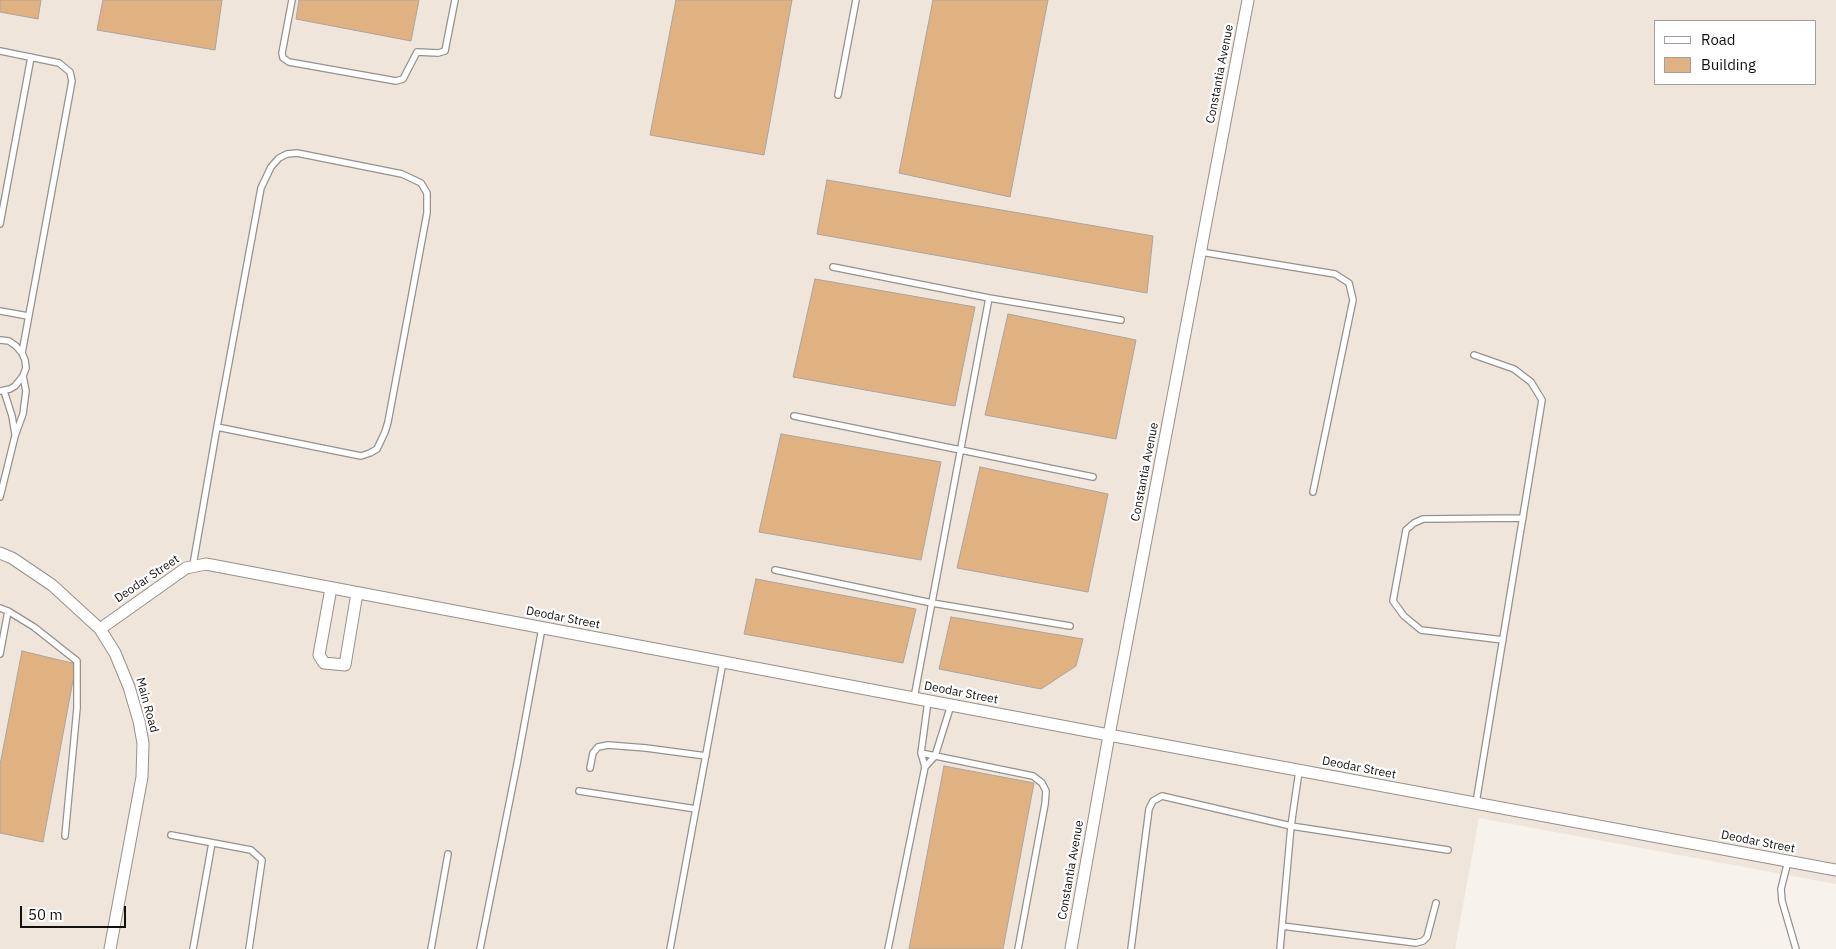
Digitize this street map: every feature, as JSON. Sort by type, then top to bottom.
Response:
[{"type":"street","name":"Constantia Avenue","points":[[1071,949],[1109,736],[1248,0]]},
{"type":"street","name":"Main Road","points":[[0,553],[12,558],[52,585],[100,629],[115,653],[129,687],[139,721],[143,743],[142,776],[110,949]]},
{"type":"street","name":"Deodar Street","points":[[100,629],[186,568],[193,565],[206,564],[1109,736],[1836,870]]},
{"type":"street","points":[[331,588],[319,656],[324,663],[344,665],[357,593]]},
{"type":"lane","points":[[292,0],[282,53],[289,62],[396,81],[403,79],[418,52],[438,53],[445,51],[455,0]]},
{"type":"lane","points":[[838,96],[856,0]]},
{"type":"lane","points":[[0,51],[63,65],[70,72],[72,81],[22,353]]},
{"type":"lane","points":[[0,224],[31,57]]},
{"type":"lane","points":[[193,565],[217,427],[261,188],[271,167],[278,158],[287,154],[297,153],[402,174],[421,183],[427,193],[428,213],[388,422],[377,449],[361,456],[217,427]]},
{"type":"lane","points":[[1201,252],[1335,274],[1350,283],[1353,300],[1313,492]]},
{"type":"lane","points":[[833,267],[989,298],[1121,320]]},
{"type":"lane","points":[[914,698],[989,298]]},
{"type":"lane","points":[[0,311],[28,316]]},
{"type":"lane","points":[[0,340],[9,341],[22,353],[25,360],[23,376],[26,383],[23,414],[15,436],[0,497]]},
{"type":"lane","points":[[1474,355],[1514,370],[1531,382],[1542,400],[1476,804]]},
{"type":"lane","points":[[15,436],[12,416],[2,391],[15,386],[23,376]]},
{"type":"lane","points":[[794,416],[1094,477]]},
{"type":"lane","points":[[1503,640],[1421,630],[1404,616],[1393,600],[1406,530],[1414,523],[1423,519],[1523,518]]},
{"type":"lane","points":[[775,570],[932,603],[1070,626]]},
{"type":"lane","points":[[0,608],[8,610],[34,627],[77,661],[78,708],[65,836]]},
{"type":"lane","points":[[0,654],[8,610]]},
{"type":"lane","points":[[480,949],[542,628]]},
{"type":"lane","points":[[670,949],[723,662]]},
{"type":"lane","points":[[888,949],[925,767],[921,753],[928,701]]},
{"type":"lane","points":[[925,767],[935,756],[951,705]]},
{"type":"lane","points":[[590,768],[598,747],[646,748],[706,756]]},
{"type":"lane","points":[[921,753],[1033,776],[1042,783],[1046,791],[1018,949]]},
{"type":"lane","points":[[1280,949],[1299,771]]},
{"type":"lane","points":[[579,791],[696,809]]},
{"type":"lane","points":[[1131,949],[1148,809],[1153,802],[1162,796],[1292,826],[1448,850]]},
{"type":"lane","points":[[170,835],[251,850],[262,860],[248,949]]},
{"type":"lane","points":[[193,949],[212,843]]},
{"type":"lane","points":[[431,949],[448,854]]},
{"type":"lane","points":[[1788,862],[1781,889],[1782,901],[1796,949]]},
{"type":"lane","points":[[1282,926],[1416,942],[1423,941],[1427,937],[1436,903]]},
{"type":"shaded area","points":[[0,0],[1836,0],[1836,884],[1479,818],[1455,949],[0,949]]},
{"type":"building","points":[[0,0],[41,0],[38,19],[0,12]]},
{"type":"building","points":[[103,0],[222,0],[215,50],[97,30]]},
{"type":"building","points":[[299,0],[419,0],[411,41],[296,19]]},
{"type":"building","points":[[676,0],[792,0],[764,155],[650,135]]},
{"type":"building","points":[[933,0],[1048,0],[1010,197],[899,173]]},
{"type":"building","points":[[827,180],[1153,236],[1147,293],[817,234]]},
{"type":"building","points":[[815,279],[975,307],[955,406],[793,377]]},
{"type":"building","points":[[1008,314],[1136,340],[1116,439],[985,415]]},
{"type":"building","points":[[781,434],[941,462],[921,560],[759,532]]},
{"type":"building","points":[[980,467],[1108,494],[1088,592],[957,568]]},
{"type":"building","points":[[756,579],[916,609],[903,663],[744,634]]},
{"type":"building","points":[[951,617],[1083,639],[1076,666],[1041,689],[939,669]]},
{"type":"building","points":[[22,651],[76,664],[43,842],[0,833],[0,765]]},
{"type":"building","points":[[944,766],[1034,783],[1003,949],[909,949]]}]
